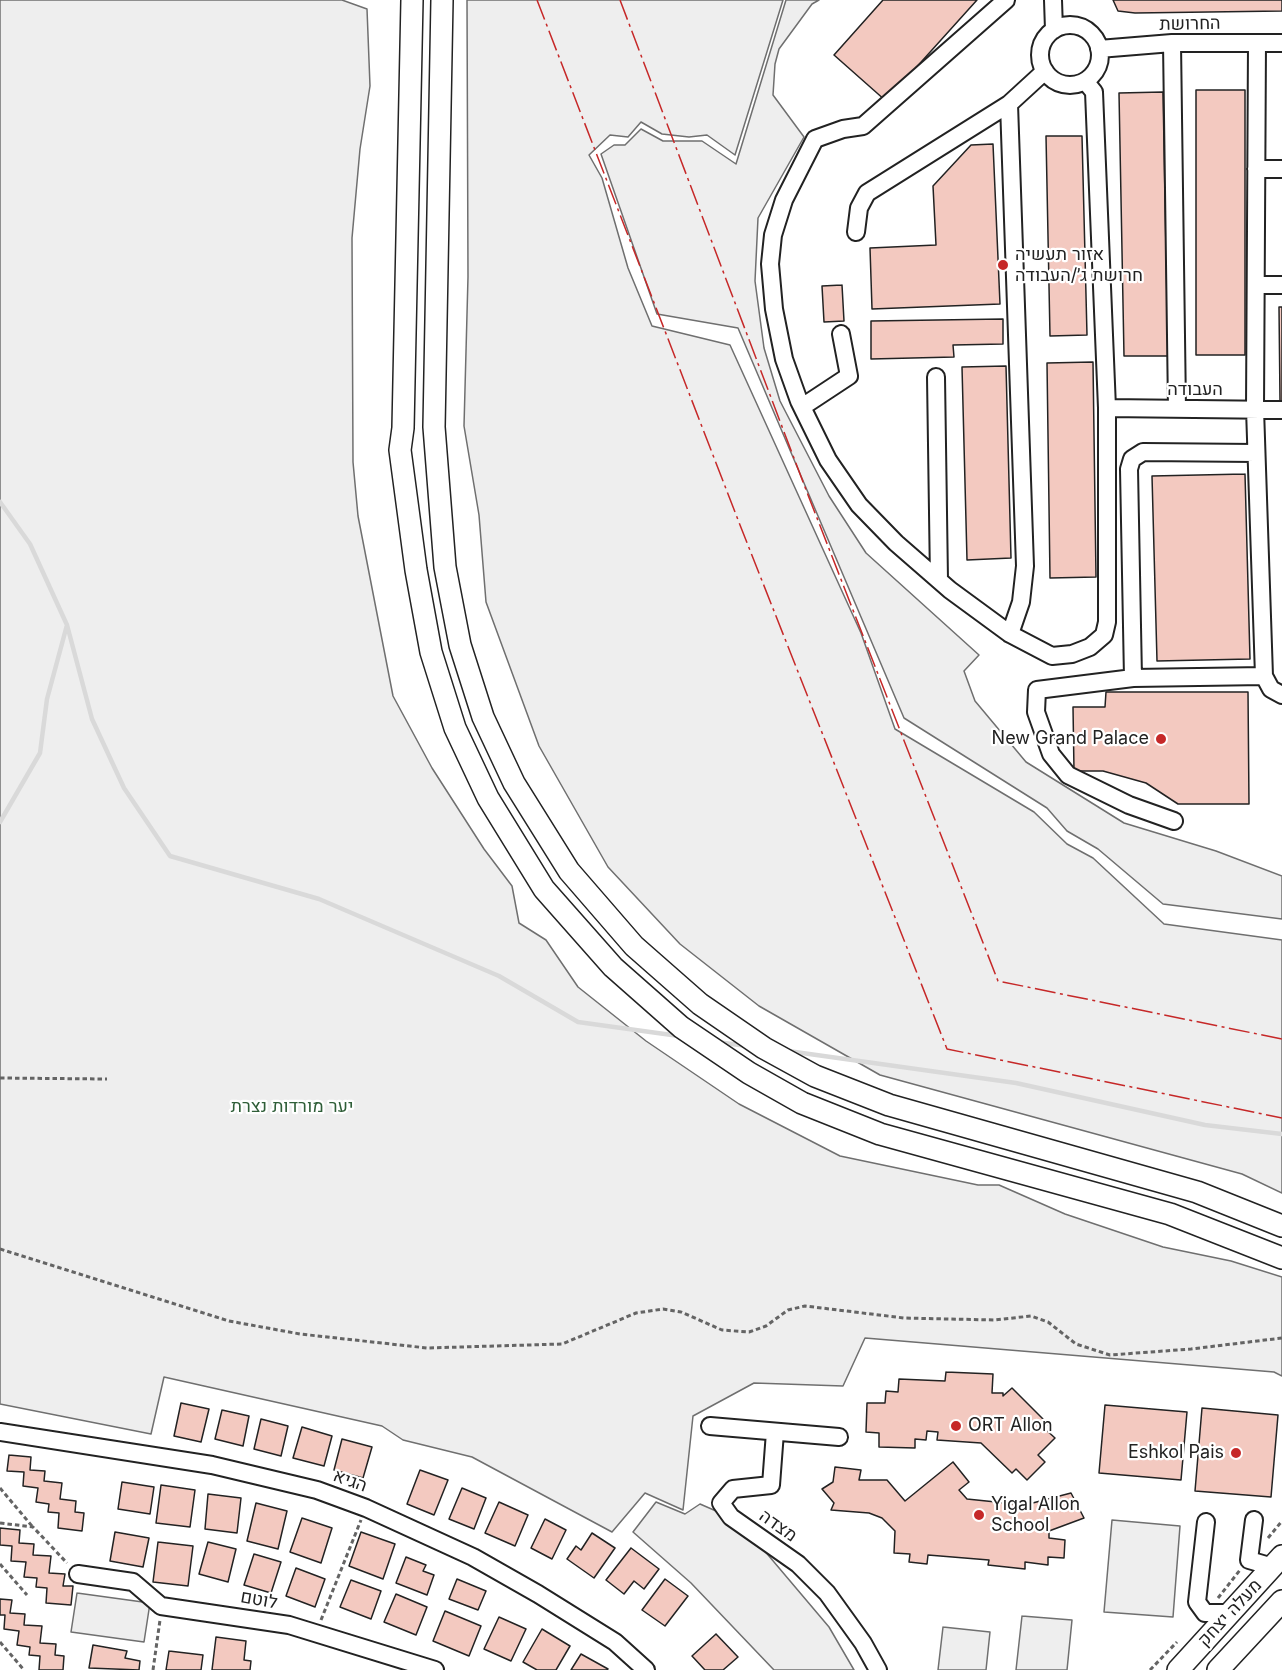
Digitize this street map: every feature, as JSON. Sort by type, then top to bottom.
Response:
[{"type":"main road","points":[[412,0],[404,428],[400,450],[416,570],[431,652],[455,728],[488,798],[544,889],[613,967],[681,1027],[749,1073],[801,1102],[880,1134],[1170,1214],[1282,1258]]},
{"type":"main road","points":[[442,0],[434,427],[445,567],[460,645],[483,717],[514,783],[564,864],[628,940],[700,1004],[764,1048],[815,1076],[889,1105],[1197,1192],[1282,1226]]},
{"type":"main road","name":"מעלה יצחק","points":[[1178,1670],[1277,1561]]},
{"type":"main road","name":"מעלה יצחק","points":[[1218,1670],[1282,1600]]},
{"type":"street","points":[[1006,0],[863,126],[843,129],[815,139],[784,200],[773,235],[770,264],[774,309],[784,359],[802,407],[828,460],[859,505],[896,543],[939,580],[1010,634],[1053,656],[1072,654],[1090,647],[1104,635],[1107,622],[1107,408],[1094,92],[1085,81]]},
{"type":"street","points":[[1053,0],[1054,30]]},
{"type":"street","points":[[1062,26],[1081,28],[1090,33],[1099,49],[1097,67],[1085,81],[1068,85],[1051,78],[1045,71],[1040,54],[1042,45],[1054,30],[1062,26]]},
{"type":"street","points":[[1172,43],[1177,409]]},
{"type":"street","name":"החרושת","points":[[1099,49],[1172,43],[1282,43]]},
{"type":"street","points":[[1257,43],[1255,410],[1264,676],[1270,689],[1282,695]]},
{"type":"street","points":[[856,232],[859,208],[867,193],[1009,104],[1045,71]]},
{"type":"street","points":[[1009,104],[1025,566],[1021,602],[1010,634]]},
{"type":"street","points":[[1256,169],[1282,169]]},
{"type":"street","points":[[1256,285],[1282,285]]},
{"type":"street","points":[[802,407],[849,376],[841,334]]},
{"type":"street","points":[[936,377],[939,580]]},
{"type":"street","name":"העבודה","points":[[1107,408],[1282,410]]},
{"type":"street","points":[[1133,678],[1128,469],[1132,459],[1143,452],[1256,453]]},
{"type":"street","points":[[1174,821],[1129,805],[1068,775],[1051,754],[1036,712],[1038,690],[1133,678],[1264,676]]},
{"type":"street","points":[[710,1426],[839,1437]]},
{"type":"street","name":"הגיא","points":[[0,1432],[223,1468],[317,1490],[366,1508],[464,1552],[538,1594],[615,1642],[646,1670]]},
{"type":"street","name":"מצדה","points":[[775,1432],[771,1485],[733,1489],[721,1503],[731,1516],[798,1564],[827,1593],[857,1633],[878,1670]]},
{"type":"street","points":[[1254,1520],[1249,1560],[1277,1561]]},
{"type":"street","points":[[1206,1522],[1197,1602],[1205,1613],[1230,1613]]},
{"type":"street","points":[[78,1574],[133,1582],[162,1606]]},
{"type":"street","name":"לוטם","points":[[162,1606],[258,1618],[435,1670]]},
{"type":"path","points":[[0,1078],[107,1079]]},
{"type":"path","points":[[0,1249],[229,1321],[300,1334],[427,1348],[562,1344],[636,1313],[663,1309],[681,1312],[722,1330],[749,1332],[766,1326],[788,1310],[806,1306],[904,1318],[995,1320],[1031,1316],[1048,1322],[1076,1344],[1110,1355],[1191,1349],[1282,1338]]},
{"type":"path","points":[[0,1488],[78,1574]]},
{"type":"path","points":[[315,1633],[366,1508]]},
{"type":"path","points":[[0,1523],[33,1527]]},
{"type":"path","points":[[0,1564],[27,1595]]},
{"type":"path","points":[[153,1670],[162,1606]]},
{"type":"path","points":[[0,1642],[24,1670]]},
{"type":"green space","name":"יער מורדות נצרת","points":[[0,0],[342,0],[367,9],[370,86],[360,149],[352,238],[353,462],[358,516],[393,696],[432,768],[484,849],[512,886],[519,923],[546,940],[578,987],[646,1041],[739,1104],[840,1156],[978,1185],[999,1185],[1065,1214],[1163,1247],[1231,1261],[1282,1277],[1282,1376],[1274,1372],[865,1338],[843,1386],[754,1383],[693,1416],[683,1510],[645,1493],[612,1532],[472,1457],[403,1440],[382,1426],[164,1377],[151,1434],[0,1404]]},
{"type":"green space","points":[[467,0],[783,0],[735,155],[707,135],[689,137],[662,134],[641,122],[628,137],[610,135],[589,155],[602,178],[628,268],[652,326],[730,345],[861,633],[895,729],[1034,812],[1067,844],[1093,858],[1164,924],[1282,940],[1282,1193],[1242,1174],[880,1075],[759,1006],[680,944],[608,867],[539,746],[486,602],[479,515],[464,426],[468,277]]},
{"type":"green space","points":[[786,0],[819,0],[812,4],[779,49],[775,64],[773,95],[804,137],[758,218],[755,281],[764,348],[780,401],[829,496],[866,553],[979,655],[964,671],[975,701],[1026,762],[1124,823],[1216,851],[1282,876],[1282,919],[1163,904],[1098,849],[1067,831],[1047,808],[904,718],[738,328],[657,314],[601,154],[614,145],[625,145],[641,129],[663,141],[702,141],[736,164]]},
{"type":"green space","points":[[656,1502],[685,1514],[700,1504],[723,1514],[752,1536],[829,1627],[854,1670],[774,1670],[691,1583],[633,1532]]},
{"type":"green space","points":[[1112,1520],[1180,1526],[1173,1617],[1104,1612]]},
{"type":"green space","points":[[77,1593],[150,1603],[144,1642],[71,1632]]},
{"type":"green space","points":[[1022,1616],[1072,1620],[1067,1670],[1016,1670]]},
{"type":"green space","points":[[943,1627],[990,1632],[986,1670],[938,1670]]},
{"type":"building","points":[[883,0],[977,0],[886,101],[834,55]]},
{"type":"building","points":[[1113,0],[1282,0],[1282,11],[1135,13],[1118,11]]},
{"type":"building","points":[[1196,90],[1245,90],[1245,355],[1196,355]]},
{"type":"building","points":[[1163,92],[1168,356],[1124,356],[1119,93]]},
{"type":"building","points":[[1046,136],[1082,136],[1087,335],[1050,336]]},
{"type":"building","points":[[993,144],[1000,304],[872,309],[870,248],[936,245],[933,186],[971,145]]},
{"type":"building","points":[[842,285],[844,321],[824,322],[822,286]]},
{"type":"building","points":[[1279,307],[1282,307],[1282,401],[1280,401]]},
{"type":"building","points":[[1003,319],[1003,344],[953,345],[954,357],[871,359],[871,321]]},
{"type":"building","points":[[1093,362],[1096,577],[1050,578],[1047,363]]},
{"type":"building","points":[[1006,366],[1011,558],[967,560],[962,367]]},
{"type":"building","points":[[1245,474],[1250,659],[1157,661],[1152,476]]},
{"type":"building","name":"New Grand Palace","points":[[1106,692],[1248,692],[1249,804],[1178,804],[1146,783],[1103,771],[1074,771],[1073,707],[1105,707]]},
{"type":"building","name":"ORT Allon","points":[[946,1372],[993,1374],[992,1393],[1003,1393],[1003,1396],[1012,1388],[1048,1424],[1044,1428],[1055,1438],[1038,1455],[1045,1462],[1027,1480],[1016,1469],[1012,1473],[981,1443],[937,1440],[938,1432],[927,1431],[926,1440],[915,1439],[915,1448],[879,1447],[879,1433],[866,1432],[867,1403],[885,1403],[886,1391],[898,1392],[899,1379],[945,1381]]},
{"type":"building","points":[[181,1403],[209,1409],[201,1442],[174,1436]]},
{"type":"building","points":[[1105,1405],[1187,1412],[1181,1480],[1099,1473]]},
{"type":"building","name":"Eshkol Pais","points":[[1202,1408],[1278,1415],[1271,1497],[1195,1491]]},
{"type":"building","points":[[222,1410],[249,1416],[243,1446],[215,1439]]},
{"type":"building","points":[[261,1419],[288,1426],[281,1456],[254,1449]]},
{"type":"building","points":[[302,1427],[332,1436],[324,1466],[293,1458]]},
{"type":"building","points":[[342,1439],[372,1447],[363,1478],[334,1470]]},
{"type":"building","points":[[9,1455],[31,1457],[30,1470],[45,1471],[44,1481],[62,1483],[60,1499],[76,1501],[75,1512],[84,1513],[82,1531],[58,1528],[59,1513],[48,1512],[49,1504],[36,1502],[38,1488],[23,1486],[24,1472],[7,1471]]},
{"type":"building","name":"Yigal Allon School","points":[[953,1462],[969,1482],[959,1490],[967,1499],[1025,1505],[1071,1493],[1084,1518],[1049,1531],[1049,1538],[1065,1540],[1064,1558],[1048,1557],[1048,1565],[1025,1562],[1025,1569],[988,1565],[989,1560],[928,1555],[927,1564],[909,1562],[910,1554],[894,1553],[895,1531],[882,1518],[869,1513],[831,1510],[834,1503],[822,1489],[833,1482],[835,1467],[861,1470],[859,1480],[887,1480],[905,1501]]},
{"type":"building","points":[[420,1470],[448,1480],[434,1515],[407,1504]]},
{"type":"building","points":[[122,1482],[154,1487],[150,1514],[118,1509]]},
{"type":"building","points":[[161,1485],[195,1490],[190,1527],[156,1523]]},
{"type":"building","points":[[462,1488],[486,1498],[474,1529],[449,1519]]},
{"type":"building","points":[[208,1494],[241,1498],[237,1533],[205,1529]]},
{"type":"building","points":[[499,1502],[528,1515],[515,1546],[485,1533]]},
{"type":"building","points":[[256,1503],[287,1511],[278,1549],[247,1541]]},
{"type":"building","points":[[302,1518],[332,1528],[321,1563],[290,1552]]},
{"type":"building","points":[[545,1519],[566,1530],[552,1559],[531,1548]]},
{"type":"building","points":[[0,1528],[20,1530],[19,1543],[34,1544],[33,1555],[51,1556],[49,1573],[65,1574],[63,1586],[73,1586],[71,1605],[46,1603],[47,1588],[36,1587],[37,1578],[24,1577],[26,1562],[11,1561],[12,1546],[0,1545]]},
{"type":"building","points":[[115,1532],[149,1538],[143,1567],[110,1561]]},
{"type":"building","points":[[361,1532],[395,1544],[383,1579],[349,1566]]},
{"type":"building","points":[[592,1533],[615,1548],[594,1578],[567,1559],[576,1546],[581,1550]]},
{"type":"building","points":[[158,1542],[193,1546],[188,1586],[153,1582]]},
{"type":"building","points":[[208,1542],[236,1549],[228,1582],[199,1574]]},
{"type":"building","points":[[631,1548],[659,1569],[644,1589],[634,1581],[624,1594],[606,1580]]},
{"type":"building","points":[[254,1554],[281,1562],[271,1593],[244,1585]]},
{"type":"building","points":[[406,1557],[426,1565],[423,1571],[434,1575],[427,1595],[396,1583]]},
{"type":"building","points":[[296,1568],[325,1579],[315,1607],[286,1596]]},
{"type":"building","points":[[457,1579],[486,1591],[478,1610],[449,1599]]},
{"type":"building","points":[[665,1579],[688,1596],[665,1626],[642,1610]]},
{"type":"building","points":[[351,1580],[381,1591],[371,1619],[340,1607]]},
{"type":"building","points":[[396,1594],[427,1607],[416,1635],[384,1622]]},
{"type":"building","points":[[0,1599],[12,1600],[10,1613],[25,1614],[24,1625],[42,1626],[40,1643],[56,1644],[55,1655],[64,1656],[63,1670],[39,1670],[40,1656],[29,1655],[30,1647],[17,1645],[19,1631],[4,1629],[5,1615],[0,1615]]},
{"type":"building","points":[[445,1611],[481,1626],[469,1656],[433,1641]]},
{"type":"building","points":[[499,1617],[526,1629],[511,1661],[484,1649]]},
{"type":"building","points":[[542,1629],[570,1646],[556,1670],[537,1670],[523,1662]]},
{"type":"building","points":[[716,1634],[738,1657],[723,1670],[705,1670],[692,1656]]},
{"type":"building","points":[[216,1637],[246,1641],[244,1660],[251,1661],[250,1670],[212,1670]]},
{"type":"building","points":[[93,1645],[127,1651],[125,1658],[140,1661],[139,1670],[89,1668]]},
{"type":"building","points":[[169,1651],[203,1655],[201,1670],[166,1670]]},
{"type":"building","points":[[581,1654],[608,1669],[571,1670]]},
{"type":"waterway","points":[[0,502],[30,544],[67,625],[92,719],[124,788],[170,856],[319,899],[499,976],[578,1022],[679,1036]]},
{"type":"waterway","points":[[0,822],[40,753],[47,699],[67,625]]},
{"type":"waterway","points":[[717,1042],[747,1046]]},
{"type":"waterway","points":[[788,1051],[1016,1083],[1205,1125],[1282,1134]]},
{"type":"power","points":[[537,0],[740,525],[947,1049],[1282,1118]]},
{"type":"power","points":[[620,0],[808,495],[998,981],[1282,1039]]},
{"type":"place","name":"אזור תעשיה חרושת ג׳/העבודה","points":[[1003,265]]},
{"type":"place","name":"New Grand Palace","points":[[1161,739]]},
{"type":"place","name":"ORT Allon","points":[[956,1426]]},
{"type":"place","name":"Eshkol Pais","points":[[1236,1453]]},
{"type":"place","name":"Yigal Allon School","points":[[979,1515]]}]
